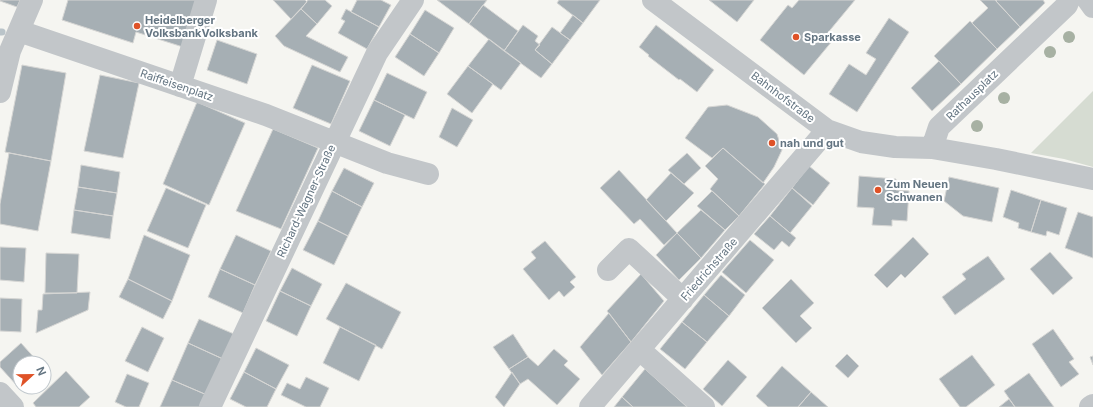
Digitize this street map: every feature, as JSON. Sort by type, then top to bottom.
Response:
[{"type":"street","points":[[0,92],[10,51],[32,0]]},
{"type":"street","points":[[180,86],[206,0]]},
{"type":"street","name":"Richard-Wagner-Straße","points":[[210,407],[334,141],[377,53],[413,0]]},
{"type":"street","name":"Bahnhofstraße","points":[[653,0],[827,130],[861,142],[896,147],[932,148]]},
{"type":"street","name":"Rathausplatz","points":[[932,148],[939,127],[1067,5],[1069,0]]},
{"type":"street","points":[[1088,0],[1093,7]]},
{"type":"street","name":"Raiffeisenplatz","points":[[19,31],[266,115],[387,163],[428,174]]},
{"type":"street","name":"Friedrichstraße","points":[[590,407],[827,130]]},
{"type":"street","points":[[932,148],[996,159],[1093,179]]},
{"type":"street","points":[[608,270],[629,249],[683,299]]},
{"type":"street","points":[[640,350],[704,407]]},
{"type":"street","points":[[0,393],[13,407]]},
{"type":"shaded area","points":[[1093,91],[1093,167],[1064,159],[1031,153]]},
{"type":"building","points":[[0,0],[20,0],[17,7]]},
{"type":"building","name":"Heidelberger VolksbankVolksbank","points":[[68,0],[201,0],[186,48],[136,32],[133,43],[62,20]]},
{"type":"building","points":[[273,0],[305,0],[307,2],[291,19]]},
{"type":"building","points":[[308,0],[325,0],[332,6],[317,24],[301,9]]},
{"type":"building","points":[[357,0],[381,0],[391,5],[379,27],[351,12]]},
{"type":"building","points":[[437,0],[487,0],[469,24]]},
{"type":"building","points":[[559,0],[600,0],[583,23],[557,3]]},
{"type":"building","points":[[709,0],[754,0],[737,22]]},
{"type":"building","name":"Sparkasse","points":[[799,0],[855,0],[826,35],[833,40],[804,75],[760,40],[788,5],[792,8]]},
{"type":"building","points":[[980,0],[995,0],[1020,27],[997,49],[972,23],[988,8]]},
{"type":"building","points":[[1043,0],[1045,3],[1020,27],[996,1]]},
{"type":"building","points":[[483,5],[518,31],[504,51],[469,24]]},
{"type":"building","points":[[301,9],[317,24],[306,36],[348,57],[340,72],[284,46],[275,36]]},
{"type":"building","points":[[346,9],[379,27],[367,49],[338,33],[345,21],[341,19]]},
{"type":"building","points":[[425,10],[454,28],[439,53],[410,34]]},
{"type":"building","points":[[573,15],[583,23],[570,40],[560,33]]},
{"type":"building","points":[[889,18],[909,32],[857,112],[829,94],[849,64],[866,75],[876,59],[866,53]]},
{"type":"building","points":[[970,21],[997,49],[961,84],[934,56]]},
{"type":"building","points":[[523,25],[538,36],[535,41],[540,45],[535,50],[552,64],[541,78],[504,51]]},
{"type":"building","points":[[656,25],[714,70],[697,92],[648,56],[649,55],[639,47]]},
{"type":"building","points":[[552,27],[570,40],[552,64],[535,50]]},
{"type":"building","points":[[410,34],[439,53],[424,76],[395,57]]},
{"type":"building","points":[[489,39],[521,63],[501,90],[468,66]]},
{"type":"building","points":[[217,40],[257,54],[247,84],[207,70]]},
{"type":"building","points":[[939,61],[961,84],[932,111],[911,88]]},
{"type":"building","points":[[22,65],[66,73],[51,161],[5,152]]},
{"type":"building","points":[[312,65],[350,81],[331,124],[293,108]]},
{"type":"building","points":[[468,66],[493,84],[472,113],[447,94]]},
{"type":"building","points":[[387,73],[427,92],[414,119],[374,100]]},
{"type":"building","points":[[100,75],[139,83],[123,158],[84,151]]},
{"type":"building","points":[[374,100],[405,115],[390,146],[359,131]]},
{"type":"building","points":[[197,102],[245,123],[209,205],[163,184]]},
{"type":"building","points":[[727,105],[758,117],[777,134],[782,150],[774,167],[763,183],[723,148],[712,158],[685,138],[708,107]]},
{"type":"building","points":[[452,108],[473,120],[457,147],[439,137]]},
{"type":"building","points":[[273,129],[318,148],[281,229],[236,211]]},
{"type":"building","points":[[723,148],[765,184],[739,216],[710,189],[718,179],[705,166]]},
{"type":"building","points":[[9,153],[51,161],[38,231],[0,224],[0,204]]},
{"type":"building","points":[[687,153],[701,168],[684,184],[668,170]]},
{"type":"building","points":[[81,165],[120,172],[117,193],[78,187]]},
{"type":"building","points":[[809,166],[830,183],[813,205],[792,188]]},
{"type":"building","points":[[344,168],[374,183],[362,207],[332,191]]},
{"type":"building","points":[[619,170],[677,233],[664,245],[640,219],[634,224],[600,188]]},
{"type":"building","points":[[671,173],[694,193],[666,221],[646,200]]},
{"type":"building","points":[[859,176],[896,179],[896,190],[909,191],[907,221],[892,220],[892,226],[872,225],[874,208],[857,207]]},
{"type":"building","points":[[949,177],[999,188],[992,222],[963,216],[944,201]]},
{"type":"building","points":[[78,187],[117,193],[113,216],[74,210]]},
{"type":"building","points":[[166,188],[206,205],[188,248],[147,231]]},
{"type":"building","points":[[792,188],[812,206],[790,233],[770,216]]},
{"type":"building","points":[[1011,190],[1041,200],[1031,232],[1018,228],[1019,223],[1003,217]]},
{"type":"building","points":[[332,191],[362,207],[348,236],[318,221]]},
{"type":"building","points":[[712,191],[739,216],[725,230],[697,206]]},
{"type":"building","points":[[1041,200],[1067,208],[1059,235],[1047,231],[1046,236],[1031,232]]},
{"type":"building","points":[[74,210],[113,216],[110,239],[71,233]]},
{"type":"building","points":[[701,210],[725,230],[701,258],[677,233]]},
{"type":"building","points":[[1078,212],[1093,217],[1093,258],[1065,248]]},
{"type":"building","points":[[770,216],[796,238],[789,247],[782,241],[774,250],[754,234]]},
{"type":"building","points":[[318,221],[348,236],[334,265],[303,250]]},
{"type":"building","points":[[677,233],[701,258],[679,280],[656,255]]},
{"type":"building","points":[[144,235],[190,255],[172,301],[128,279]]},
{"type":"building","points":[[236,235],[271,251],[255,285],[220,269]]},
{"type":"building","points":[[913,237],[929,254],[905,278],[901,274],[887,288],[874,275]]},
{"type":"building","points":[[750,240],[774,260],[746,293],[722,272]]},
{"type":"building","points":[[545,241],[576,277],[570,282],[575,287],[564,297],[559,291],[549,300],[523,269],[536,258],[531,252]]},
{"type":"building","points":[[0,247],[26,248],[24,282],[0,280]]},
{"type":"building","points":[[1050,252],[1073,278],[1053,295],[1030,269]]},
{"type":"building","points":[[46,253],[79,254],[77,293],[45,293]]},
{"type":"building","points":[[988,256],[1005,279],[955,315],[942,297],[966,279],[962,274]]},
{"type":"building","points":[[292,268],[322,284],[311,306],[280,291]]},
{"type":"building","points":[[220,269],[255,285],[243,313],[208,297]]},
{"type":"building","points":[[641,274],[664,301],[631,342],[607,311]]},
{"type":"building","points":[[721,275],[745,295],[729,316],[704,295]]},
{"type":"building","points":[[128,279],[172,301],[163,319],[119,297]]},
{"type":"building","points":[[791,279],[814,303],[800,316],[812,328],[796,343],[762,308]]},
{"type":"building","points":[[346,283],[401,312],[382,349],[326,319]]},
{"type":"building","points":[[280,291],[311,306],[297,336],[266,321]]},
{"type":"building","points":[[90,292],[88,310],[36,333],[38,310],[42,310],[43,294]]},
{"type":"building","points":[[704,295],[729,316],[707,342],[682,322]]},
{"type":"building","points":[[0,298],[22,299],[21,332],[0,331]]},
{"type":"building","points":[[609,313],[631,342],[602,375],[580,347]]},
{"type":"building","points":[[199,319],[234,334],[223,359],[188,343]]},
{"type":"building","points":[[682,322],[707,342],[685,369],[660,349]]},
{"type":"building","points":[[142,327],[164,338],[148,372],[125,361]]},
{"type":"building","points":[[340,327],[376,345],[359,381],[323,363]]},
{"type":"building","points":[[1053,329],[1074,359],[1069,362],[1079,374],[1061,387],[1032,344]]},
{"type":"building","points":[[513,334],[528,357],[509,369],[493,347]]},
{"type":"building","points":[[21,343],[32,355],[12,355],[12,380],[0,367],[0,362]]},
{"type":"building","points":[[188,343],[223,359],[207,395],[172,380]]},
{"type":"building","points":[[256,348],[289,365],[276,389],[244,372]]},
{"type":"building","points":[[554,349],[568,361],[564,365],[580,379],[557,405],[528,379],[520,384],[509,369],[528,357],[538,366]]},
{"type":"building","points":[[847,354],[859,366],[848,378],[835,366]]},
{"type":"building","points":[[972,355],[995,385],[966,407],[960,407],[939,379]]},
{"type":"building","points":[[1093,356],[1093,365],[1090,357]]},
{"type":"building","points":[[728,360],[747,377],[722,406],[703,389]]},
{"type":"building","points":[[782,366],[811,392],[798,407],[768,407],[756,396]]},
{"type":"building","points":[[645,369],[687,407],[633,407],[622,397]]},
{"type":"building","points":[[66,371],[90,397],[79,407],[36,407],[33,403],[41,395],[52,395],[52,385]]},
{"type":"building","points":[[244,372],[276,389],[267,407],[246,407],[230,399]]},
{"type":"building","points":[[512,372],[520,384],[504,407],[495,397]]},
{"type":"building","points":[[1029,373],[1054,407],[1015,407],[1004,391]]},
{"type":"building","points":[[127,374],[149,383],[139,407],[126,407],[115,402]]},
{"type":"building","points":[[306,377],[329,388],[320,407],[306,407],[281,395],[287,383],[300,389]]},
{"type":"building","points":[[172,380],[207,395],[202,407],[160,407]]},
{"type":"building","points":[[811,392],[828,407],[798,407]]},
{"type":"building","points":[[622,397],[633,407],[614,407]]},
{"type":"building","points":[[1009,399],[1015,407],[999,407]]},
{"type":"place","name":"Heidelberger VolksbankVolksbank","points":[[137,26]]},
{"type":"place","name":"Sparkasse","points":[[796,37]]},
{"type":"place","name":"nah und gut","points":[[772,143]]},
{"type":"place","name":"Zum Neuen Schwanen","points":[[878,190]]}]
